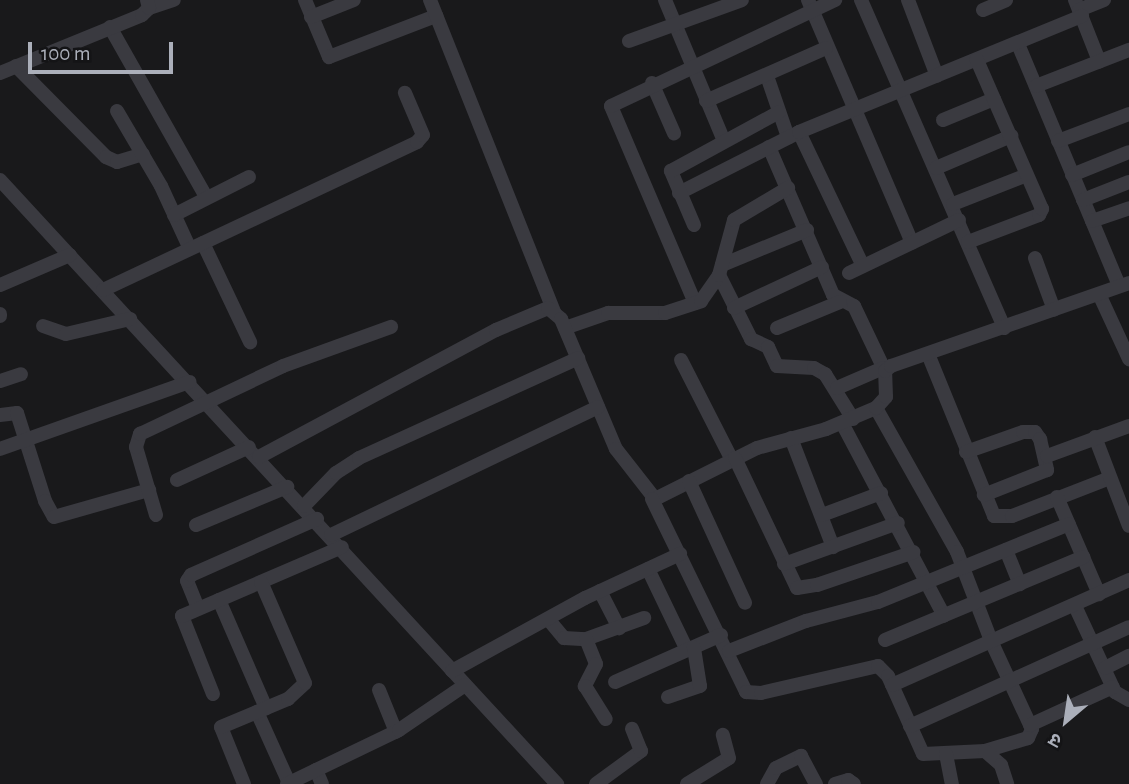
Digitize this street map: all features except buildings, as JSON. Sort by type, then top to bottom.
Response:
[{"type":"street","points":[[0,73],[110,27],[148,4],[174,0]]},
{"type":"street","points":[[305,0],[329,57],[436,16]]},
{"type":"street","points":[[312,17],[354,0]]},
{"type":"street","points":[[430,0],[554,311],[565,328],[616,449],[652,499],[750,694],[868,665],[883,669],[923,754],[985,751],[1028,738],[1032,735],[1030,725],[992,643],[962,568],[876,408]]},
{"type":"street","points":[[665,0],[724,141]]},
{"type":"street","points":[[629,41],[741,0]]},
{"type":"street","points":[[695,303],[611,106],[810,5],[835,0]]},
{"type":"street","points":[[861,0],[899,91],[953,204],[1004,328]]},
{"type":"street","points":[[908,0],[937,76]]},
{"type":"street","points":[[983,10],[1006,0]]},
{"type":"street","points":[[679,193],[794,134],[1018,44],[1079,9],[1104,0]]},
{"type":"street","points":[[810,5],[852,111],[912,243]]},
{"type":"street","points":[[1079,9],[1099,61]]},
{"type":"street","points":[[110,27],[206,197]]},
{"type":"street","points":[[837,388],[1124,285],[1092,221],[1018,44]]},
{"type":"street","points":[[706,101],[826,48]]},
{"type":"street","points":[[1035,86],[1129,50]]},
{"type":"street","points":[[968,242],[1041,212],[977,60]]},
{"type":"street","points":[[16,66],[106,157],[117,162],[143,154]]},
{"type":"street","points":[[766,76],[779,112],[794,134],[856,270],[959,220]]},
{"type":"street","points":[[652,83],[674,133]]},
{"type":"street","points":[[103,290],[417,142],[423,135],[405,93]]},
{"type":"street","points":[[943,120],[994,99]]},
{"type":"street","points":[[117,110],[174,215],[196,246],[250,342]]},
{"type":"street","points":[[694,225],[671,171],[779,112]]},
{"type":"street","points":[[1058,141],[1129,114]]},
{"type":"street","points":[[936,168],[1011,136]]},
{"type":"street","points":[[769,148],[840,302]]},
{"type":"street","points":[[1072,174],[1129,152]]},
{"type":"street","points":[[953,204],[1027,174]]},
{"type":"street","points":[[174,215],[249,177]]},
{"type":"street","points":[[0,180],[317,519],[557,784]]},
{"type":"street","points":[[1083,200],[1129,182]]},
{"type":"street","points":[[565,328],[608,313],[665,313],[706,298],[720,270],[734,220],[788,188]]},
{"type":"street","points":[[1092,221],[1129,208]]},
{"type":"street","points":[[720,270],[807,230]]},
{"type":"street","points":[[0,285],[70,255]]},
{"type":"street","points":[[1035,258],[1054,310]]},
{"type":"street","points":[[734,308],[822,267]]},
{"type":"street","points":[[720,270],[734,308],[751,340],[771,350],[777,366],[814,368],[837,388],[848,421],[881,493],[914,552],[944,615]]},
{"type":"street","points":[[1099,294],[1129,359]]},
{"type":"street","points":[[652,499],[734,459],[848,421],[876,408],[886,397],[884,370],[854,306],[840,302],[777,328]]},
{"type":"street","points":[[177,480],[254,452],[543,308],[554,311]]},
{"type":"street","points":[[43,326],[66,334],[130,319]]},
{"type":"street","points":[[156,515],[137,438],[160,422],[283,366],[391,327]]},
{"type":"street","points":[[928,354],[984,495],[998,518],[1057,497],[1118,485]]},
{"type":"street","points":[[304,506],[336,473],[359,458],[578,358]]},
{"type":"street","points":[[681,359],[734,459],[794,585],[805,589],[914,552]]},
{"type":"street","points":[[0,382],[21,374]]},
{"type":"street","points":[[0,449],[189,382]]},
{"type":"street","points":[[331,535],[598,407]]},
{"type":"street","points":[[0,415],[17,413],[45,501],[54,517],[149,490]]},
{"type":"street","points":[[1047,456],[1129,426]]},
{"type":"street","points":[[966,452],[1031,431],[1037,434],[1047,456],[1048,470],[984,495]]},
{"type":"street","points":[[1095,437],[1118,485],[1129,526]]},
{"type":"street","points":[[791,438],[833,547]]},
{"type":"street","points":[[689,481],[745,603]]},
{"type":"street","points":[[196,525],[287,487]]},
{"type":"street","points":[[821,515],[881,493]]},
{"type":"street","points":[[1057,497],[1099,594]]},
{"type":"street","points":[[198,608],[187,581],[191,575],[317,519]]},
{"type":"street","points":[[784,564],[898,523]]},
{"type":"street","points":[[729,651],[929,582],[1069,524]]},
{"type":"street","points":[[213,694],[182,616],[342,547]]},
{"type":"street","points":[[1006,550],[1020,584]]},
{"type":"street","points":[[452,671],[600,591],[680,554]]},
{"type":"street","points":[[885,640],[1083,557]]},
{"type":"street","points":[[648,569],[690,648],[700,687],[668,697]]},
{"type":"street","points":[[892,685],[992,643],[1129,580]]},
{"type":"street","points":[[244,784],[221,727],[297,694],[305,677],[261,582]]},
{"type":"street","points":[[600,591],[618,628]]},
{"type":"street","points":[[219,600],[288,783],[319,777],[396,732],[465,685]]},
{"type":"street","points":[[1075,606],[1118,697],[1129,700]]},
{"type":"street","points":[[548,620],[564,638],[586,639],[644,618]]},
{"type":"street","points":[[910,726],[1129,627]]},
{"type":"street","points":[[615,682],[721,635]]},
{"type":"street","points":[[586,639],[596,664],[585,686],[606,719]]},
{"type":"street","points":[[1105,668],[1129,656]]},
{"type":"street","points":[[1030,725],[1113,687]]},
{"type":"street","points":[[379,690],[396,732]]},
{"type":"street","points":[[596,784],[641,751],[632,729]]},
{"type":"street","points":[[687,784],[710,778],[729,758],[723,735]]},
{"type":"street","points":[[985,751],[1001,765],[1007,784]]},
{"type":"street","points":[[947,754],[952,784]]},
{"type":"street","points":[[767,784],[776,768],[801,755],[816,784]]},
{"type":"street","points":[[835,784],[848,780],[854,784]]}]
